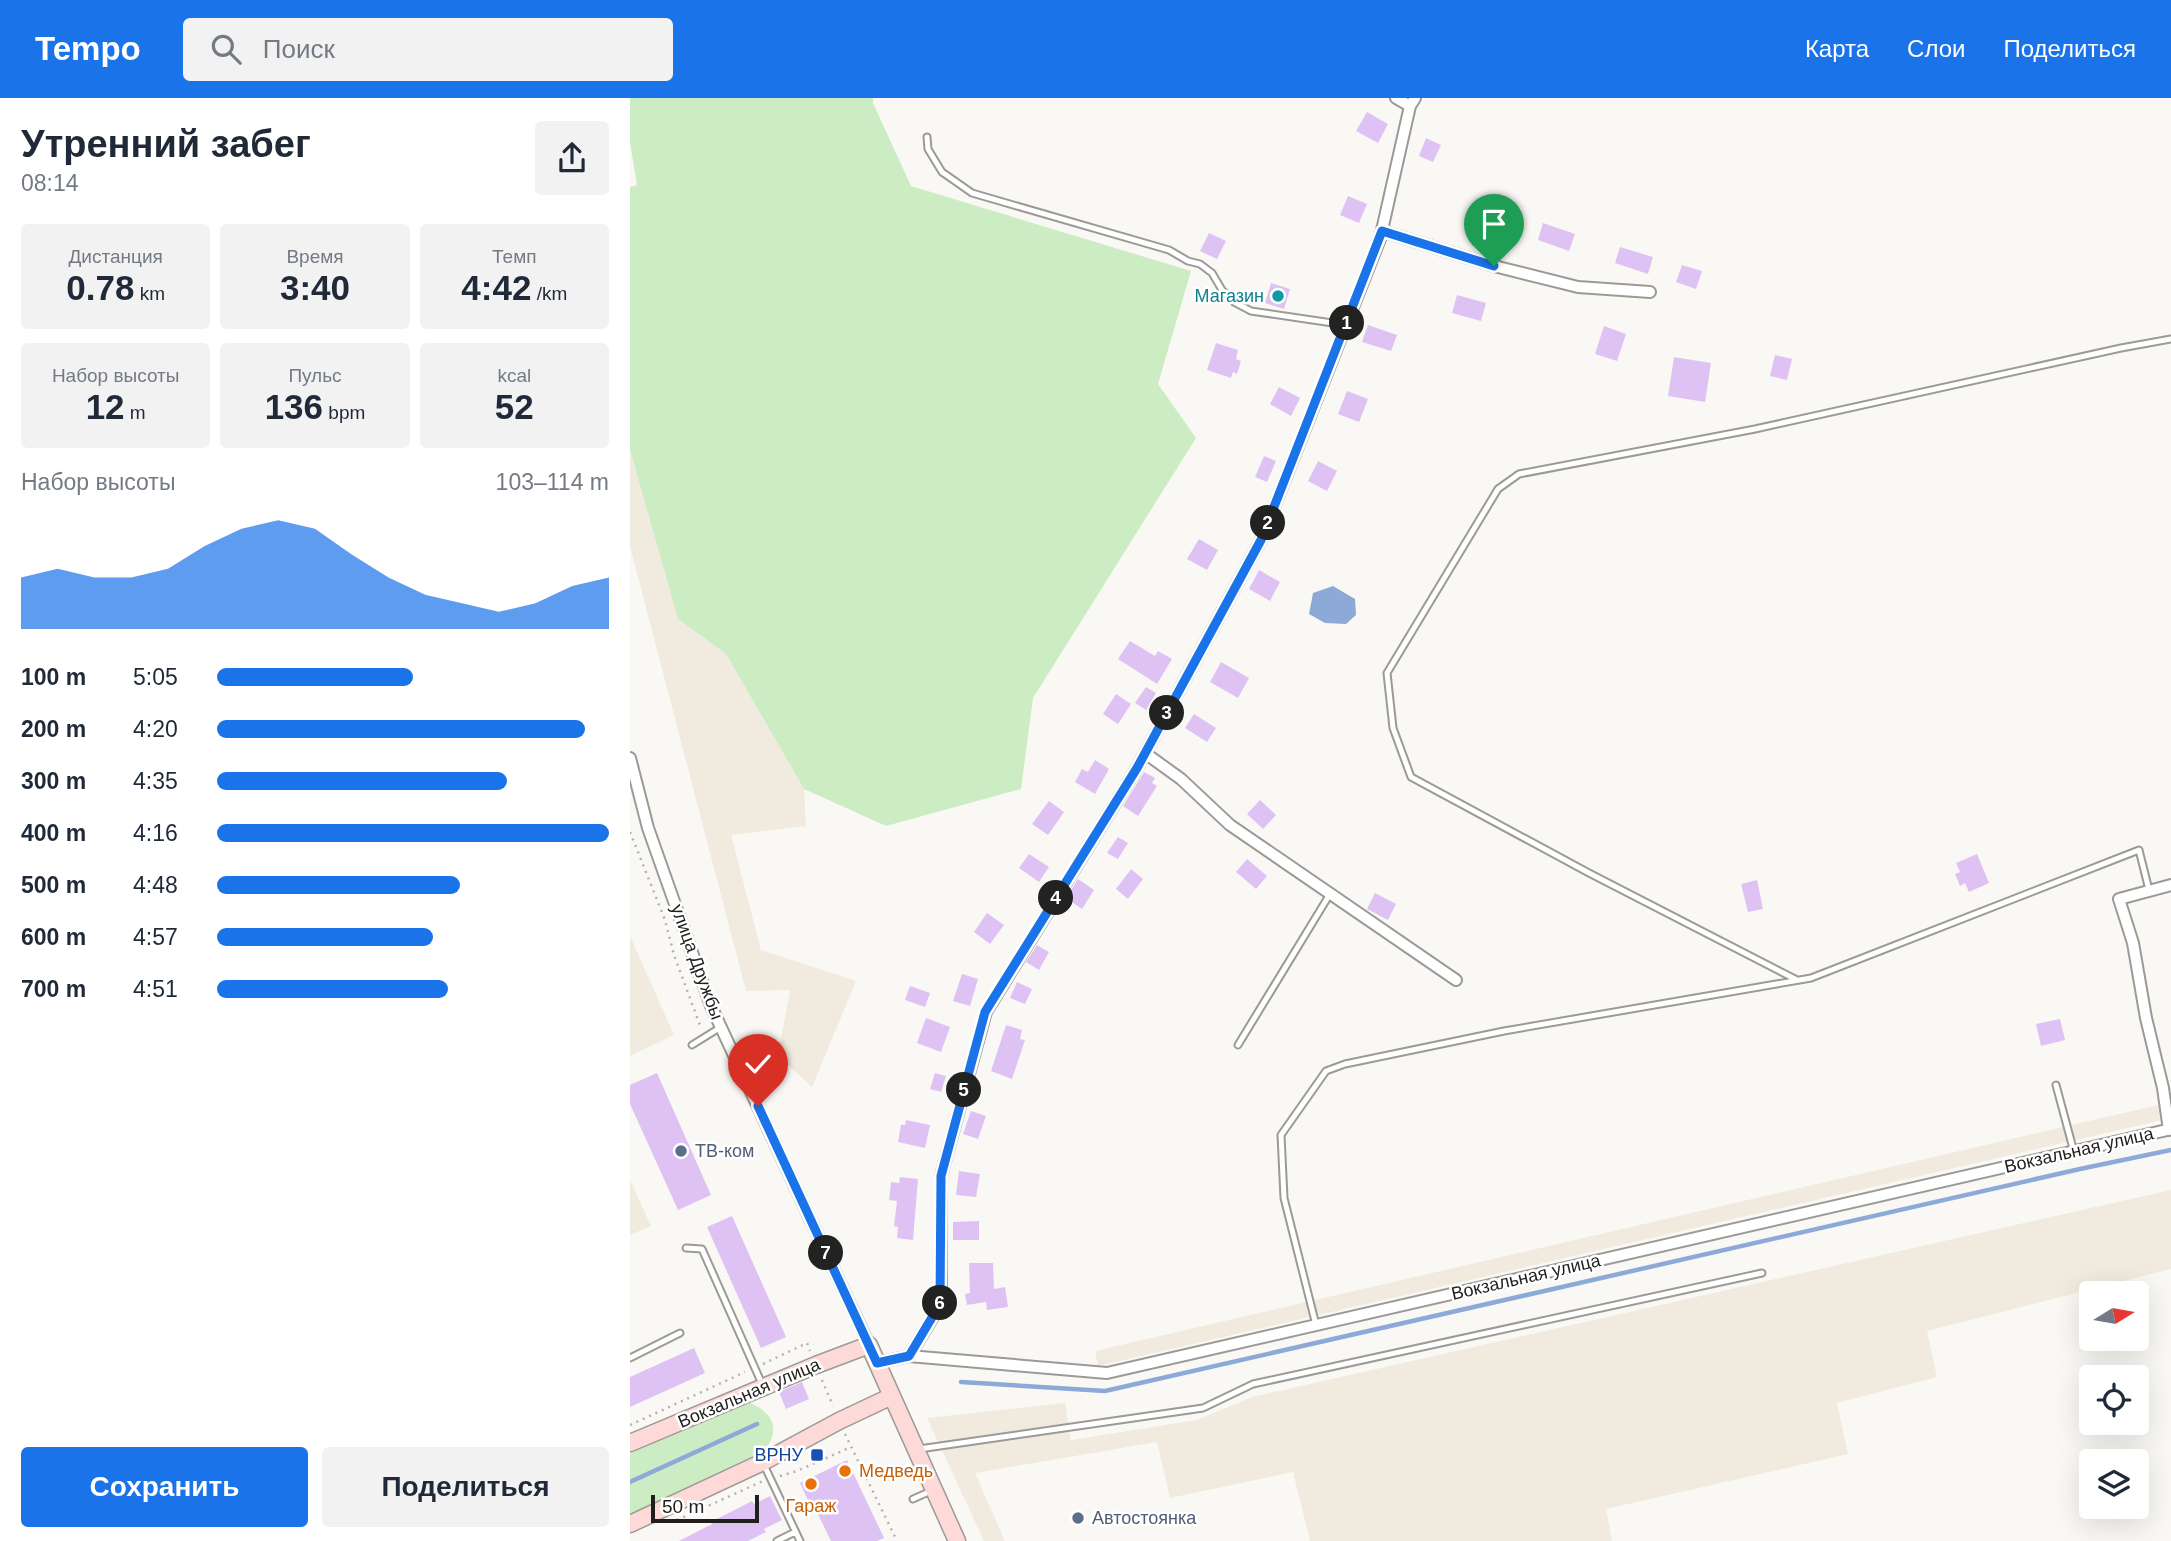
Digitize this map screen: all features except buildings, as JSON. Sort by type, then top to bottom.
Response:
[{"type":"street","points":[[909,1356],[940,1304],[941,1176],[985,1012],[1146,753],[1261,540],[1382,231],[1413,102],[1396,98]]},
{"type":"street","points":[[1382,231],[1494,266],[1578,287],[1650,292]]},
{"type":"street","points":[[1146,753],[1181,779],[1230,825],[1456,980]]},
{"type":"street","name":"улица Дружбы","points":[[630,758],[648,828],[711,1006],[957,1541]]},
{"type":"street","points":[[2170,1129],[2133,943],[2119,899],[2171,885]]},
{"type":"street","name":"Вокзальная улица","points":[[877,1363],[909,1356],[1107,1373],[2170,1129]]},
{"type":"street","name":"Вокзальная улица","points":[[630,1443],[869,1345]]},
{"type":"street","points":[[630,1524],[763,1462],[892,1396]]},
{"type":"lane","points":[[927,137],[928,149],[942,172],[972,193],[1169,250],[1188,261],[1200,264],[1212,273],[1234,302],[1251,311],[1346,325]]},
{"type":"lane","points":[[1797,980],[1589,873],[1411,777],[1393,728],[1387,673],[1498,489],[1519,474],[1755,429],[2171,339]]},
{"type":"lane","points":[[1316,1325],[1283,1198],[1281,1135],[1326,1071],[1345,1064],[1504,1031],[1797,980],[1843,967],[2139,850],[2149,890]]},
{"type":"lane","points":[[1238,1045],[1330,894]]},
{"type":"lane","points":[[692,1045],[721,1027]]},
{"type":"lane","points":[[2056,1085],[2074,1152]]},
{"type":"lane","points":[[686,1248],[702,1249],[764,1387]]},
{"type":"lane","points":[[915,1449],[1203,1408],[1253,1384],[1762,1273]]},
{"type":"lane","points":[[630,1358],[680,1333]]},
{"type":"lane","points":[[763,1462],[800,1541]]},
{"type":"lane","points":[[913,1499],[934,1489]]},
{"type":"lane","points":[[777,1541],[795,1532]]},
{"type":"path","points":[[630,832],[665,920],[674,955],[700,1023],[703,1038]]},
{"type":"path","points":[[630,1425],[807,1343],[839,1421],[897,1541]]},
{"type":"path","points":[[670,1524],[770,1478],[797,1471],[851,1447]]},
{"type":"shaded area","points":[[630,450],[678,619],[726,654],[804,789],[806,826],[731,835],[761,950],[856,981],[812,1087],[778,1056],[790,990],[746,991],[630,546]]},
{"type":"shaded area","points":[[630,936],[674,1035],[630,1056]]},
{"type":"shaded area","points":[[2171,1102],[2171,1118],[1098,1366],[1095,1351]]},
{"type":"shaded area","points":[[630,1180],[651,1226],[630,1235]]},
{"type":"shaded area","points":[[2171,1190],[2171,1269],[2124,1281],[2079,1281],[2079,1292],[1927,1331],[1937,1377],[1837,1403],[1848,1454],[1606,1509],[1612,1541],[1310,1541],[1293,1472],[1170,1498],[1157,1442],[975,1473],[1005,1541],[984,1541],[927,1418],[1065,1403],[1071,1440],[1197,1420],[1252,1397]]},
{"type":"green space","points":[[630,98],[873,98],[911,186],[1191,271],[1158,384],[1196,438],[1033,698],[1021,789],[886,826],[804,789],[726,654],[678,619],[630,450],[630,187],[637,185],[630,143]]},
{"type":"green space","points":[[750,1403],[766,1413],[773,1426],[770,1441],[758,1456],[630,1515],[630,1453],[736,1405]]},
{"type":"water","points":[[1333,586],[1355,599],[1356,615],[1346,624],[1325,623],[1309,614],[1313,593]]},
{"type":"waterway","points":[[961,1382],[1105,1391],[2171,1150]]},
{"type":"waterway","points":[[630,1482],[757,1424]]},
{"type":"place","name":"Магазин","points":[[1278,296]]},
{"type":"place","name":"ТВ-ком","points":[[681,1151]]},
{"type":"place","name":"ВРНУ","points":[[817,1455]]},
{"type":"place","name":"Медведь","points":[[845,1471]]},
{"type":"place","name":"Гараж","points":[[811,1484]]},
{"type":"place","name":"Автостоянка","points":[[1078,1518]]},
{"type":"route","points":[[758,1106],[877,1363],[909,1356],[940,1304],[941,1176],[985,1012],[1137,768],[1261,540],[1382,231],[1494,266]]}]
